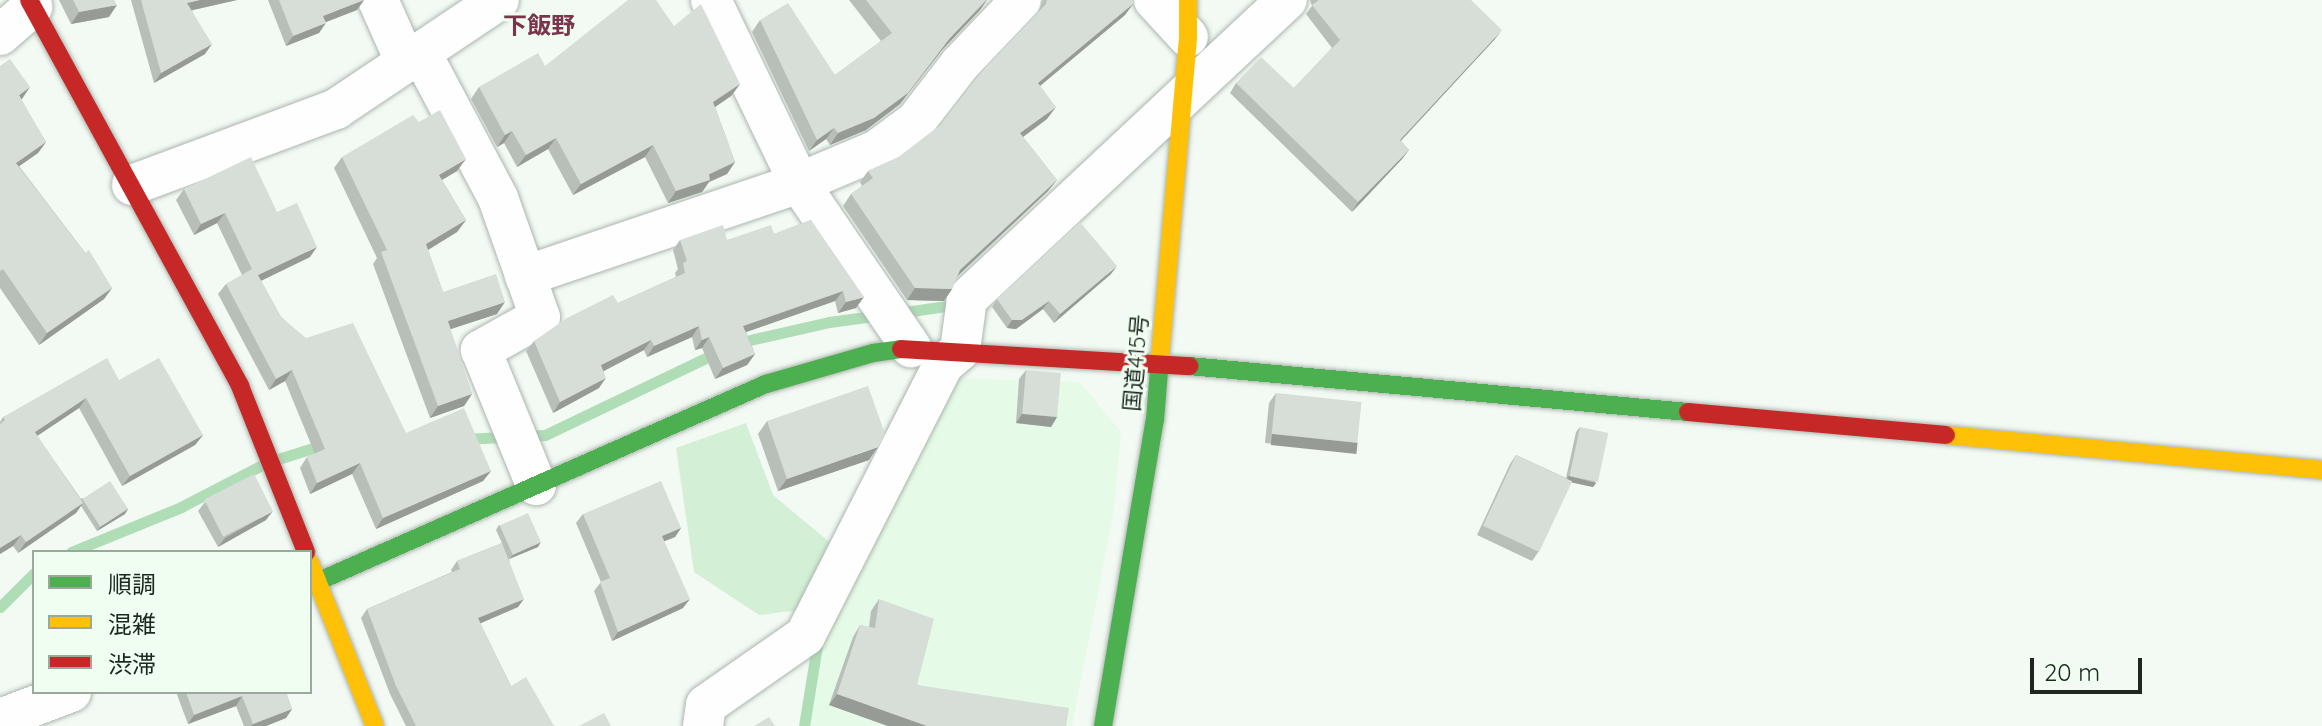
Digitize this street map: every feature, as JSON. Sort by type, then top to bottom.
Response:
[{"type":"main road","points":[[30,3],[240,386],[305,550]]},
{"type":"main road","name":"国道415号","points":[[1103,726],[1155,420],[1188,19]]},
{"type":"main road","points":[[375,726],[314,583],[766,384],[873,353],[911,347],[1160,363],[2322,470]]},
{"type":"street","points":[[378,0],[498,198],[540,317],[481,350],[536,485]]},
{"type":"street","points":[[132,185],[336,109],[499,0]]},
{"type":"street","points":[[711,0],[799,183],[911,347]]},
{"type":"street","points":[[525,276],[799,183],[877,150],[916,121],[960,64],[1021,0]]},
{"type":"street","points":[[1154,0],[1188,19]]},
{"type":"street","points":[[703,726],[706,705],[805,636],[943,365],[960,350],[967,299],[1287,0]]},
{"type":"street","points":[[0,35],[30,3]]},
{"type":"street","points":[[0,719],[66,694]]},
{"type":"shaded area","points":[[955,378],[1080,382],[1121,432],[1114,511],[1072,726],[810,726],[817,651]]},
{"type":"shaded area","points":[[746,423],[773,495],[839,550],[812,612],[759,615],[694,572],[676,448]]},
{"type":"building","points":[[73,0],[114,0],[117,5],[79,12]]},
{"type":"building","points":[[141,0],[200,0],[187,3],[212,44],[161,73]]},
{"type":"building","points":[[279,0],[364,0],[323,16],[326,23],[293,36]]},
{"type":"building","points":[[628,0],[656,0],[674,26],[701,4],[740,84],[713,102],[735,162],[709,174],[710,180],[676,191],[653,145],[581,184],[556,138],[526,155],[512,131],[505,135],[479,87],[538,53],[545,66]]},
{"type":"building","points":[[866,0],[986,0],[950,38],[908,93],[874,118],[838,133],[834,128],[817,140],[760,20],[788,3],[835,75],[892,33]]},
{"type":"building","points":[[1047,0],[1131,0],[1134,3],[1038,83],[1056,107],[1020,133],[1057,180],[960,270],[952,289],[915,288],[851,194],[873,178],[868,171],[899,157],[942,124],[986,67]]},
{"type":"building","points":[[1319,0],[1471,0],[1502,30],[1400,140],[1409,150],[1358,202],[1236,83],[1261,57],[1294,88],[1340,40],[1312,5]]},
{"type":"building","points":[[10,59],[30,87],[19,95],[46,142],[16,163],[85,253],[89,250],[112,288],[47,333],[3,269],[0,271],[0,66]]},
{"type":"building","points":[[440,110],[466,159],[439,175],[466,220],[426,244],[443,292],[496,274],[505,302],[448,321],[472,394],[438,406],[381,252],[387,250],[342,157],[413,115],[419,122]]},
{"type":"building","points":[[251,157],[277,212],[297,203],[317,247],[258,275],[281,317],[306,338],[353,323],[406,433],[464,408],[491,471],[383,518],[360,463],[317,483],[307,457],[325,449],[292,370],[276,379],[226,284],[252,269],[225,213],[201,224],[184,189]]},
{"type":"building","points":[[811,220],[864,297],[846,302],[843,291],[743,326],[755,354],[723,368],[709,337],[702,340],[699,326],[654,346],[651,340],[601,365],[606,378],[560,402],[534,341],[567,318],[613,295],[618,303],[685,273],[683,263],[687,261],[680,240],[723,225],[727,240],[771,225],[774,234]]},
{"type":"building","points":[[1080,222],[1117,266],[1060,314],[1049,301],[1022,320],[1012,320],[997,299]]},
{"type":"building","points":[[107,358],[119,380],[159,358],[203,435],[130,476],[86,398],[35,432],[83,503],[26,542],[21,535],[0,548],[0,424],[5,420],[3,417]]},
{"type":"building","points":[[1026,370],[1061,373],[1057,417],[1022,414]]},
{"type":"building","points":[[868,386],[885,434],[878,447],[787,479],[767,421]]},
{"type":"building","points":[[1276,393],[1362,402],[1357,443],[1272,434]]},
{"type":"building","points":[[1580,427],[1608,433],[1598,482],[1570,476]]},
{"type":"building","points":[[1516,455],[1572,481],[1539,552],[1483,526]]},
{"type":"building","points":[[254,474],[273,511],[223,537],[204,499]]},
{"type":"building","points":[[110,481],[128,509],[100,527],[82,499]]},
{"type":"building","points":[[661,481],[681,528],[662,536],[690,599],[618,632],[600,582],[610,578],[583,514]]},
{"type":"building","points":[[528,513],[541,542],[513,555],[500,526]]},
{"type":"building","points":[[502,543],[524,599],[478,618],[511,686],[526,677],[554,726],[416,726],[396,686],[367,609],[460,569],[457,561]]},
{"type":"building","points":[[879,599],[934,619],[917,685],[1069,708],[1066,726],[927,726],[837,694],[860,625],[875,628]]},
{"type":"building","points":[[187,694],[287,694],[292,709],[253,724],[242,696],[194,715]]},
{"type":"building","points":[[604,713],[611,726],[579,726]]},
{"type":"building","points":[[769,717],[775,726],[754,726]]},
{"type":"waterway","points":[[898,313],[960,304]]},
{"type":"waterway","points":[[737,343],[829,322],[881,315]]},
{"type":"waterway","points":[[462,439],[545,435],[718,352]]},
{"type":"waterway","points":[[278,459],[326,444]]},
{"type":"waterway","points":[[76,550],[181,507],[262,465]]},
{"type":"waterway","points":[[0,607],[32,575]]},
{"type":"waterway","points":[[804,726],[818,640]]},
{"type":"traffic: fast","points":[[312,584],[766,384],[873,353],[901,349]]},
{"type":"traffic: fast","points":[[1103,726],[1155,420],[1160,358]]},
{"type":"traffic: fast","points":[[1189,366],[1688,412]]},
{"type":"traffic: slow","points":[[1160,358],[1188,37],[1188,0]]},
{"type":"traffic: slow","points":[[1946,435],[2322,470]]},
{"type":"traffic: slow","points":[[312,568],[375,726]]},
{"type":"traffic: jam","points":[[29,0],[240,386],[305,550]]},
{"type":"traffic: jam","points":[[901,349],[1189,366]]},
{"type":"traffic: jam","points":[[1688,412],[1946,435]]},
{"type":"district","name":"下飯野","points":[[539,26]]}]
